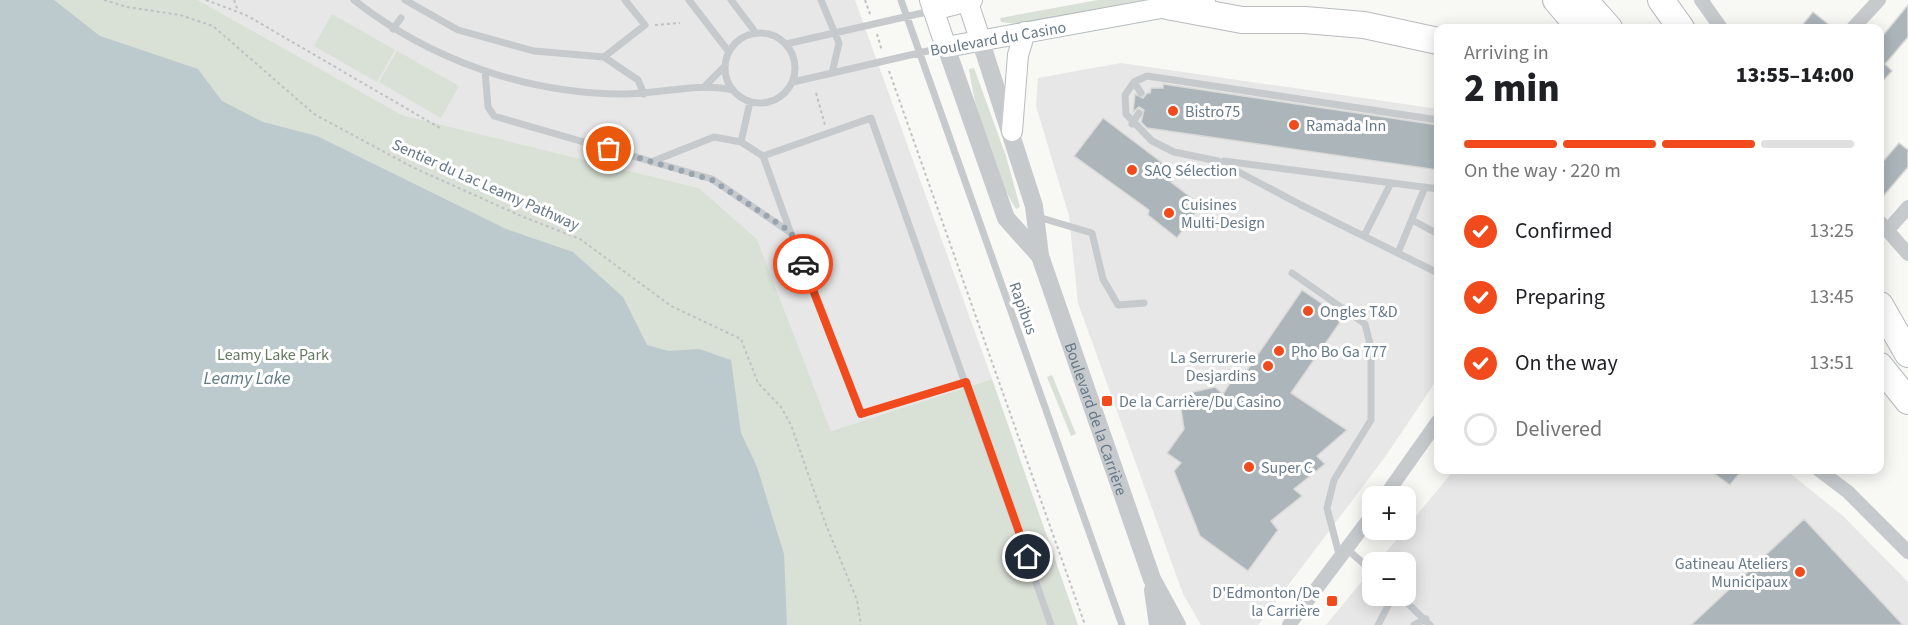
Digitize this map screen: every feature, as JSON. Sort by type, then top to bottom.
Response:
[{"type":"highway","points":[[1556,0],[1577,24]]},
{"type":"highway","points":[[1584,0],[1605,24]]},
{"type":"highway","points":[[1661,0],[1678,24]]},
{"type":"highway","points":[[1167,6],[1242,20],[1364,25],[1434,40]]},
{"type":"highway","points":[[1884,312],[1908,354]]},
{"type":"highway","points":[[1884,338],[1908,367]]},
{"type":"highway","points":[[1884,371],[1908,401]]},
{"type":"highway","points":[[1884,392],[1908,417]]},
{"type":"main road","points":[[932,5],[969,0]]},
{"type":"main road","name":"Boulevard de la Carrière","points":[[969,0],[980,39]]},
{"type":"main road","name":"Boulevard du Casino","points":[[946,47],[980,39],[1205,0]]},
{"type":"main road","name":"Boulevard de la Carrière","points":[[932,5],[946,47]]},
{"type":"main road","points":[[1012,131],[1018,55],[1025,32]]},
{"type":"street","points":[[1701,0],[1717,24]]},
{"type":"street","points":[[1857,24],[1879,0]]},
{"type":"street","name":"Boulevard de la Carrière","points":[[980,39],[1012,131],[1035,217],[1040,256],[1152,579],[1177,625]]},
{"type":"street","name":"Boulevard de la Carrière","points":[[946,47],[1006,218],[1040,256]]},
{"type":"street","points":[[1884,225],[1908,207]]},
{"type":"street","points":[[1884,227],[1908,254]]},
{"type":"street","points":[[1392,486],[1434,427]]},
{"type":"street","points":[[1824,474],[1848,492],[1908,552]]},
{"type":"street","points":[[1289,625],[1362,529]]},
{"type":"street","name":"Boulevard de la Carrière","points":[[1152,579],[1158,625]]},
{"type":"lane","points":[[354,0],[393,29],[442,54],[484,71],[557,89],[586,93],[644,94],[705,86],[733,90],[750,102],[770,102],[780,98],[793,82],[795,62],[786,44],[777,37],[756,33],[740,39],[729,52],[725,66],[705,86]]},
{"type":"lane","points":[[405,0],[458,30],[534,51],[604,57],[638,80],[644,94]]},
{"type":"lane","points":[[604,57],[645,25],[625,0]]},
{"type":"lane","points":[[689,0],[729,52]]},
{"type":"lane","points":[[731,0],[756,33]]},
{"type":"lane","points":[[821,0],[837,33],[839,48],[832,73]]},
{"type":"lane","name":"Rapibus","points":[[900,0],[1122,625]]},
{"type":"lane","points":[[786,44],[907,17],[932,5]]},
{"type":"lane","points":[[393,29],[401,18]]},
{"type":"lane","name":"Boulevard du Casino","points":[[793,82],[946,47]]},
{"type":"lane","points":[[725,66],[733,90]]},
{"type":"lane","points":[[484,71],[488,107],[494,116],[712,180],[791,232]]},
{"type":"lane","points":[[1434,119],[1148,76],[1134,82],[1125,95],[1126,114],[1132,124],[1152,141],[1174,152],[1218,160],[1434,188]]},
{"type":"lane","points":[[1134,82],[1142,93]]},
{"type":"lane","points":[[741,142],[750,102]]},
{"type":"lane","points":[[1132,124],[1139,113]]},
{"type":"lane","points":[[763,156],[872,118],[1051,625]]},
{"type":"lane","points":[[651,162],[714,137],[741,142],[763,156],[861,414],[966,382]]},
{"type":"lane","points":[[1218,160],[1434,271]]},
{"type":"lane","points":[[1364,236],[1391,183]]},
{"type":"lane","points":[[1398,253],[1425,187]]},
{"type":"lane","points":[[1035,217],[1092,233],[1103,279],[1118,305],[1144,303]]},
{"type":"lane","points":[[1412,220],[1434,232]]},
{"type":"lane","points":[[1292,273],[1365,324],[1371,348],[1371,420],[1334,480],[1327,508],[1344,555],[1362,565]]},
{"type":"lane","points":[[1378,625],[1388,606]]},
{"type":"lane","points":[[1411,606],[1428,622]]},
{"type":"lane","points":[[1414,625],[1428,622]]},
{"type":"path","name":"Sentier du Lac Leamy Pathway","points":[[107,0],[127,7],[180,15],[213,26],[314,114],[412,166],[521,216],[580,238],[671,306],[741,339],[758,383],[781,407],[791,425],[826,525],[857,600],[861,625]]},
{"type":"path","points":[[206,0],[238,11],[440,128]]},
{"type":"path","points":[[234,0],[238,11]]},
{"type":"path","points":[[865,1],[868,8]]},
{"type":"path","points":[[666,25],[680,23]]},
{"type":"path","points":[[876,32],[880,46]]},
{"type":"path","points":[[891,75],[1085,625]]},
{"type":"path","points":[[816,93],[822,116]]},
{"type":"shaded area","points":[[198,0],[855,0],[992,379],[831,431],[757,239],[699,188],[402,115]]},
{"type":"shaded area","points":[[1121,63],[1434,108],[1434,384],[1385,457],[1258,625],[1201,625],[1183,594],[1078,303],[1069,216],[1036,106],[1038,78]]},
{"type":"shaded area","points":[[1451,474],[1791,474],[1843,516],[1908,582],[1908,625],[1326,625],[1362,581],[1362,606],[1416,606],[1416,552],[1386,552],[1396,540],[1416,540],[1416,516]]},
{"type":"green space","name":"Leamy Lake","points":[[0,0],[198,0],[402,115],[699,188],[757,239],[831,431],[992,379],[1078,625],[0,625]]},
{"type":"green space","points":[[1098,0],[1144,0],[1017,24],[1001,22],[1000,18]]},
{"type":"green space","points":[[332,14],[395,50],[377,82],[314,46]]},
{"type":"green space","points":[[397,51],[459,86],[441,118],[379,82]]},
{"type":"green space","points":[[974,68],[1006,156],[1020,207],[1016,209],[999,176],[980,123],[969,69]]},
{"type":"green space","points":[[1052,375],[1076,434],[1071,436],[1047,377]]},
{"type":"water","name":"Leamy Lake","points":[[0,0],[54,0],[100,36],[198,69],[222,101],[263,122],[317,136],[506,229],[573,252],[623,297],[647,345],[669,351],[699,349],[731,360],[741,433],[757,467],[784,554],[787,625],[0,625]]},
{"type":"building","points":[[1908,5],[1908,37],[1885,64],[1892,71],[1884,80],[1884,34]]},
{"type":"building","points":[[1813,12],[1828,24],[1803,24]]},
{"type":"building","name":"Ramada Inn","points":[[1163,84],[1434,124],[1434,169],[1147,128],[1141,122],[1144,110],[1139,107],[1133,112],[1135,94],[1143,98],[1150,93],[1151,88],[1163,88]]},
{"type":"building","points":[[1103,118],[1177,174],[1171,182],[1201,205],[1177,238],[1148,215],[1149,210],[1074,156]]},
{"type":"building","points":[[1899,143],[1908,150],[1908,167],[1884,195],[1884,160]]},
{"type":"building","name":"Super C","points":[[1302,290],[1343,318],[1291,393],[1347,430],[1317,456],[1325,464],[1294,489],[1302,496],[1271,521],[1278,530],[1248,571],[1200,536],[1174,471],[1181,463],[1167,453],[1184,429],[1181,409],[1193,392],[1215,387],[1223,394],[1233,378],[1239,382]]},
{"type":"building","points":[[1715,474],[1739,474],[1730,485]]},
{"type":"building","name":"Gatineau Ateliers Municipaux","points":[[1804,519],[1903,625],[1691,625]]},
{"type":"way so far","points":[[609,149],[712,180],[791,232],[803,264]]},
{"type":"place","name":"Bistro75","points":[[1173,111]]},
{"type":"place","name":"Ramada Inn","points":[[1294,125]]},
{"type":"place","name":"SAQ Sélection","points":[[1132,170]]},
{"type":"place","name":"Cuisines Multi-Design","points":[[1169,213]]},
{"type":"place","name":"Ongles T&D","points":[[1308,311]]},
{"type":"place","name":"Pho Bo Ga 777","points":[[1279,351]]},
{"type":"place","name":"La Serrurerie Desjardins","points":[[1268,366]]},
{"type":"place","name":"De la Carrière/Du Casino","points":[[1107,401]]},
{"type":"place","name":"Super C","points":[[1249,467]]},
{"type":"place","name":"Gatineau Ateliers Municipaux","points":[[1800,572]]},
{"type":"place","name":"D'Edmonton/De la Carrière","points":[[1332,601]]},
{"type":"route","points":[[803,264],[861,414],[966,382],[1028,557]]},
{"type":"park label","name":"Leamy Lake Park","points":[[273,354]]}]
